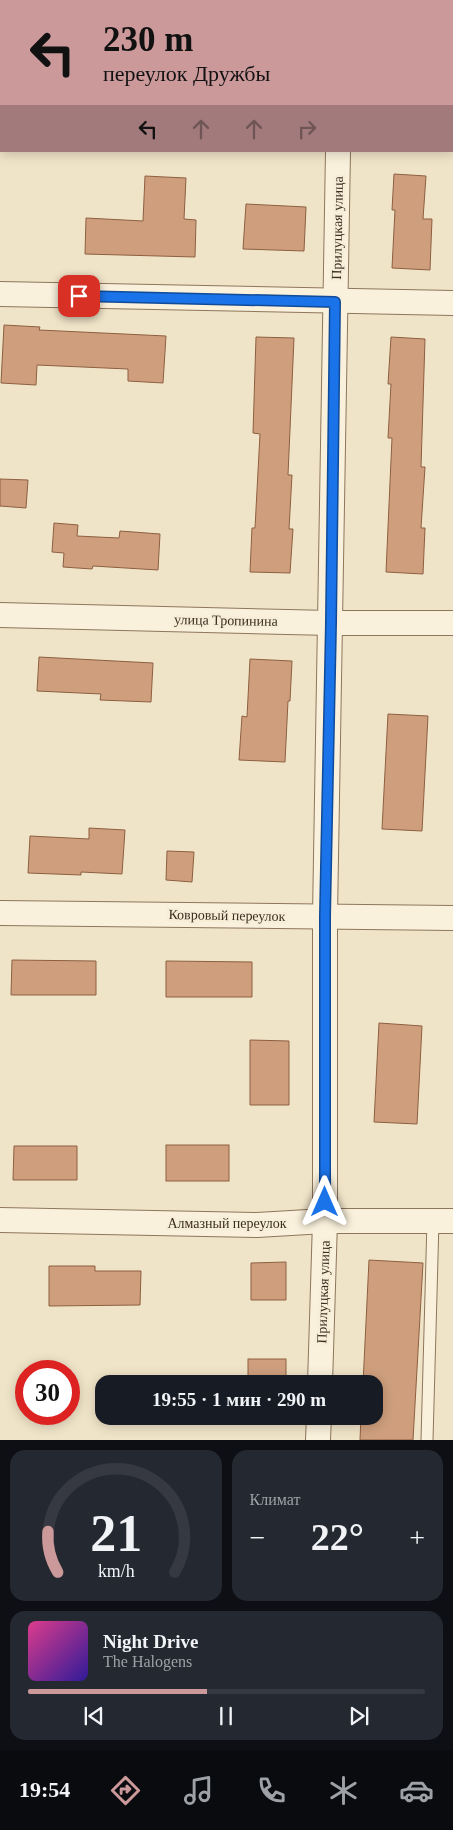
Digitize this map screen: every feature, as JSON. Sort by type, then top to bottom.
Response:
[{"type":"street","name":"Прилуцкая улица","points":[[320,1375],[325,1221],[325,916],[338,152]]},
{"type":"street","points":[[0,294],[453,303]]},
{"type":"street","name":"улица Тропинина","points":[[0,615],[331,623],[453,623]]},
{"type":"street","name":"Ковровый переулок","points":[[0,912],[453,918]]},
{"type":"street","name":"Алмазный переулок","points":[[0,1220],[257,1225],[325,1221],[443,1221]]},
{"type":"street","points":[[318,1440],[319,1425]]},
{"type":"lane","points":[[427,1440],[443,1221]]},
{"type":"building","points":[[394,174],[426,176],[423,219],[432,219],[430,270],[392,268],[395,210],[392,210]]},
{"type":"building","points":[[145,176],[186,178],[184,219],[196,220],[195,257],[85,254],[86,218],[143,221]]},
{"type":"building","points":[[246,204],[306,207],[304,251],[243,249]]},
{"type":"building","points":[[4,325],[40,327],[39,330],[166,336],[163,383],[128,381],[128,369],[37,365],[36,385],[1,383]]},
{"type":"building","points":[[256,337],[294,338],[288,475],[292,475],[289,529],[293,529],[290,573],[250,572],[252,528],[255,528],[260,434],[253,433]]},
{"type":"building","points":[[391,337],[425,339],[421,467],[425,467],[421,528],[425,528],[423,574],[386,572],[392,438],[388,438],[391,384],[388,384]]},
{"type":"building","points":[[0,479],[28,480],[26,508],[0,506]]},
{"type":"building","points":[[54,523],[78,525],[77,536],[119,538],[120,531],[160,534],[158,570],[93,566],[92,569],[63,567],[64,553],[52,552]]},
{"type":"building","points":[[39,657],[153,663],[151,702],[100,700],[101,694],[37,691]]},
{"type":"building","points":[[250,659],[292,661],[285,762],[239,760],[242,716],[247,717]]},
{"type":"building","points":[[388,714],[428,716],[422,831],[382,829]]},
{"type":"building","points":[[89,828],[125,830],[122,874],[81,872],[81,875],[28,873],[30,836],[89,839]]},
{"type":"building","points":[[167,851],[194,852],[192,882],[166,880]]},
{"type":"building","points":[[12,960],[96,961],[96,995],[11,995]]},
{"type":"building","points":[[166,961],[252,962],[252,997],[166,997]]},
{"type":"building","points":[[379,1023],[422,1026],[417,1124],[374,1122]]},
{"type":"building","points":[[250,1040],[289,1041],[289,1105],[250,1105]]},
{"type":"building","points":[[166,1145],[229,1145],[229,1181],[166,1181]]},
{"type":"building","points":[[14,1146],[77,1146],[77,1180],[13,1180]]},
{"type":"building","points":[[369,1260],[423,1263],[413,1440],[360,1440],[361,1425],[383,1425],[383,1375],[363,1375]]},
{"type":"building","points":[[286,1262],[286,1300],[251,1300],[251,1263]]},
{"type":"building","points":[[49,1266],[95,1266],[95,1271],[141,1271],[140,1305],[49,1306]]},
{"type":"building","points":[[248,1359],[286,1359],[286,1375],[248,1375]]},
{"type":"route","points":[[79,296],[335,302],[325,916],[325,1202]]}]
